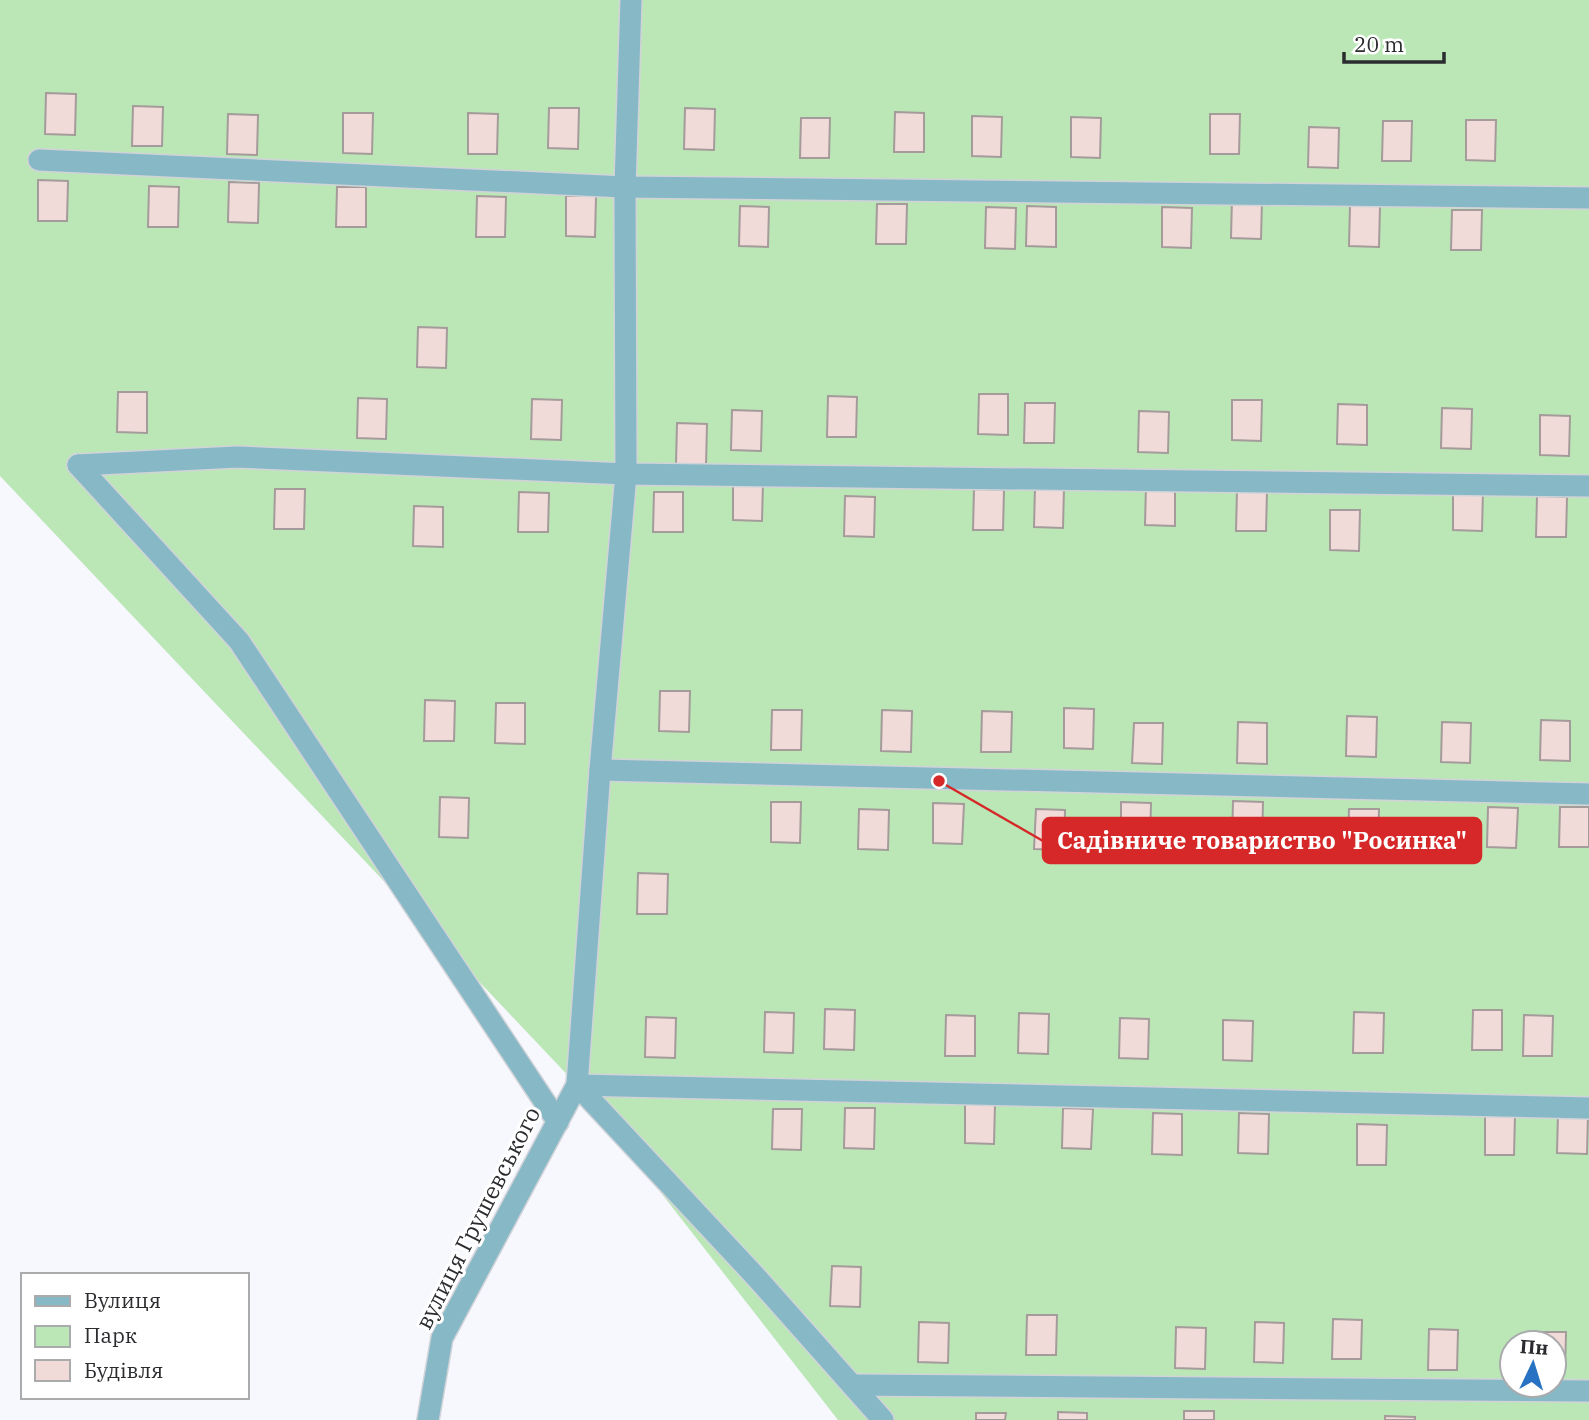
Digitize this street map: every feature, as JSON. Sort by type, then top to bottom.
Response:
[{"type":"street","points":[[631,0],[625,187],[626,474],[600,770],[577,1085],[756,1277],[884,1420]]},
{"type":"street","points":[[40,160],[625,187],[1589,198]]},
{"type":"street","points":[[558,1122],[239,641],[78,465],[237,457],[626,474],[1589,486]]},
{"type":"street","points":[[600,770],[1589,794]]},
{"type":"street","points":[[577,1085],[1589,1108]]},
{"type":"street","name":"вулиця Грушевського","points":[[428,1420],[442,1338],[577,1085]]},
{"type":"street","points":[[852,1385],[1589,1391]]},
{"type":"green space","points":[[0,0],[1589,0],[1589,1420],[838,1420],[577,1085],[0,476]]},
{"type":"building","points":[[46,93],[76,94],[75,135],[45,134]]},
{"type":"building","points":[[133,106],[163,107],[162,146],[132,146]]},
{"type":"building","points":[[549,108],[579,108],[578,149],[548,148]]},
{"type":"building","points":[[685,108],[715,109],[714,150],[684,149]]},
{"type":"building","points":[[895,112],[924,113],[924,152],[894,152]]},
{"type":"building","points":[[343,113],[373,113],[372,154],[343,153]]},
{"type":"building","points":[[468,113],[498,114],[497,154],[468,154]]},
{"type":"building","points":[[228,114],[258,115],[257,155],[227,154]]},
{"type":"building","points":[[1210,114],[1240,114],[1239,154],[1210,154]]},
{"type":"building","points":[[972,116],[1002,117],[1001,157],[972,156]]},
{"type":"building","points":[[1071,117],[1101,118],[1100,158],[1071,157]]},
{"type":"building","points":[[801,118],[830,118],[829,158],[800,158]]},
{"type":"building","points":[[1466,120],[1496,120],[1495,161],[1466,160]]},
{"type":"building","points":[[1383,121],[1412,121],[1411,161],[1382,161]]},
{"type":"building","points":[[1309,127],[1339,128],[1338,168],[1308,167]]},
{"type":"building","points":[[38,180],[68,181],[67,221],[38,221]]},
{"type":"building","points":[[229,182],[259,183],[258,223],[228,222]]},
{"type":"building","points":[[149,186],[179,187],[178,227],[148,227]]},
{"type":"building","points":[[337,187],[366,187],[366,227],[336,227]]},
{"type":"building","points":[[477,196],[506,197],[505,237],[476,237]]},
{"type":"building","points":[[566,196],[596,196],[595,237],[566,236]]},
{"type":"building","points":[[1232,198],[1262,199],[1261,239],[1231,238]]},
{"type":"building","points":[[877,204],[907,204],[906,244],[876,244]]},
{"type":"building","points":[[740,206],[769,207],[768,247],[739,246]]},
{"type":"building","points":[[1027,206],[1056,207],[1056,247],[1026,246]]},
{"type":"building","points":[[1350,206],[1380,206],[1379,247],[1349,246]]},
{"type":"building","points":[[986,207],[1016,208],[1015,249],[985,248]]},
{"type":"building","points":[[1162,207],[1192,208],[1191,248],[1162,247]]},
{"type":"building","points":[[1452,210],[1482,210],[1481,250],[1451,250]]},
{"type":"building","points":[[418,327],[447,328],[446,368],[417,367]]},
{"type":"building","points":[[118,392],[147,392],[147,433],[117,432]]},
{"type":"building","points":[[979,394],[1008,394],[1008,435],[978,434]]},
{"type":"building","points":[[828,396],[857,397],[856,437],[827,437]]},
{"type":"building","points":[[358,398],[387,399],[386,439],[357,438]]},
{"type":"building","points":[[532,399],[562,400],[561,440],[531,439]]},
{"type":"building","points":[[1232,400],[1262,400],[1261,441],[1232,440]]},
{"type":"building","points":[[1025,403],[1055,403],[1054,443],[1024,443]]},
{"type":"building","points":[[1338,404],[1367,405],[1367,445],[1337,444]]},
{"type":"building","points":[[1442,408],[1472,409],[1471,449],[1441,448]]},
{"type":"building","points":[[732,410],[762,411],[761,451],[731,450]]},
{"type":"building","points":[[1139,411],[1169,412],[1168,453],[1138,452]]},
{"type":"building","points":[[1540,415],[1570,416],[1569,456],[1540,455]]},
{"type":"building","points":[[677,423],[707,424],[706,465],[676,464]]},
{"type":"building","points":[[733,480],[763,481],[762,521],[733,520]]},
{"type":"building","points":[[1146,485],[1175,486],[1175,526],[1145,525]]},
{"type":"building","points":[[1035,487],[1064,488],[1063,528],[1034,527]]},
{"type":"building","points":[[275,489],[305,489],[304,529],[274,529]]},
{"type":"building","points":[[974,489],[1004,490],[1003,530],[973,530]]},
{"type":"building","points":[[1453,489],[1483,490],[1482,531],[1453,530]]},
{"type":"building","points":[[1237,490],[1267,491],[1266,531],[1236,531]]},
{"type":"building","points":[[519,492],[549,493],[548,532],[518,532]]},
{"type":"building","points":[[654,492],[683,492],[683,532],[653,532]]},
{"type":"building","points":[[845,496],[875,497],[874,537],[844,536]]},
{"type":"building","points":[[1537,496],[1567,497],[1566,537],[1536,537]]},
{"type":"building","points":[[414,506],[443,507],[443,547],[413,546]]},
{"type":"building","points":[[1330,510],[1360,510],[1359,551],[1330,550]]},
{"type":"building","points":[[660,691],[690,691],[689,732],[659,731]]},
{"type":"building","points":[[425,700],[455,701],[454,741],[424,741]]},
{"type":"building","points":[[496,703],[525,703],[525,744],[495,743]]},
{"type":"building","points":[[1064,708],[1094,709],[1093,749],[1064,748]]},
{"type":"building","points":[[772,710],[802,710],[801,750],[771,750]]},
{"type":"building","points":[[882,710],[912,711],[911,752],[881,751]]},
{"type":"building","points":[[982,711],[1012,712],[1011,752],[981,752]]},
{"type":"building","points":[[1347,716],[1377,717],[1376,757],[1346,756]]},
{"type":"building","points":[[1541,720],[1570,721],[1570,761],[1540,760]]},
{"type":"building","points":[[1238,722],[1267,723],[1267,764],[1237,763]]},
{"type":"building","points":[[1442,722],[1471,723],[1470,763],[1441,762]]},
{"type":"building","points":[[1134,723],[1163,723],[1162,764],[1132,763]]},
{"type":"building","points":[[440,797],[469,798],[468,838],[439,837]]},
{"type":"building","points":[[1233,801],[1263,802],[1262,842],[1232,841]]},
{"type":"building","points":[[771,802],[801,802],[800,843],[771,842]]},
{"type":"building","points":[[1121,802],[1151,803],[1150,843],[1121,842]]},
{"type":"building","points":[[933,803],[964,804],[962,844],[933,843]]},
{"type":"building","points":[[1488,807],[1518,808],[1516,848],[1487,847]]},
{"type":"building","points":[[1560,807],[1589,807],[1589,847],[1559,847]]},
{"type":"building","points":[[859,809],[889,810],[888,850],[858,849]]},
{"type":"building","points":[[1036,809],[1065,810],[1064,850],[1034,849]]},
{"type":"building","points":[[1349,809],[1379,809],[1378,849],[1348,849]]},
{"type":"building","points":[[638,873],[668,874],[667,914],[637,914]]},
{"type":"building","points":[[825,1009],[855,1010],[854,1050],[824,1049]]},
{"type":"building","points":[[1473,1010],[1502,1010],[1502,1050],[1472,1050]]},
{"type":"building","points":[[765,1012],[794,1013],[793,1053],[764,1052]]},
{"type":"building","points":[[1354,1012],[1384,1013],[1383,1053],[1353,1053]]},
{"type":"building","points":[[1019,1013],[1049,1014],[1048,1054],[1018,1053]]},
{"type":"building","points":[[946,1015],[975,1016],[975,1056],[945,1056]]},
{"type":"building","points":[[1524,1015],[1553,1016],[1552,1056],[1523,1056]]},
{"type":"building","points":[[646,1017],[676,1018],[675,1058],[645,1057]]},
{"type":"building","points":[[1120,1018],[1149,1019],[1148,1059],[1119,1058]]},
{"type":"building","points":[[1223,1020],[1253,1021],[1252,1061],[1223,1060]]},
{"type":"building","points":[[965,1103],[995,1103],[994,1144],[965,1143]]},
{"type":"building","points":[[845,1108],[875,1108],[874,1149],[844,1148]]},
{"type":"building","points":[[1063,1108],[1093,1109],[1091,1149],[1062,1148]]},
{"type":"building","points":[[773,1109],[802,1109],[801,1150],[772,1149]]},
{"type":"building","points":[[1153,1113],[1182,1114],[1182,1155],[1152,1154]]},
{"type":"building","points":[[1239,1113],[1269,1114],[1268,1154],[1238,1153]]},
{"type":"building","points":[[1558,1113],[1588,1114],[1587,1154],[1557,1153]]},
{"type":"building","points":[[1485,1115],[1515,1115],[1514,1155],[1485,1155]]},
{"type":"building","points":[[1357,1124],[1387,1125],[1386,1165],[1357,1165]]},
{"type":"building","points":[[832,1266],[861,1267],[860,1307],[830,1306]]},
{"type":"building","points":[[1027,1315],[1057,1315],[1056,1355],[1026,1355]]},
{"type":"building","points":[[1333,1319],[1362,1320],[1361,1359],[1332,1359]]},
{"type":"building","points":[[919,1322],[949,1323],[948,1363],[918,1362]]},
{"type":"building","points":[[1255,1322],[1284,1323],[1283,1363],[1254,1362]]},
{"type":"building","points":[[1176,1327],[1206,1328],[1205,1369],[1175,1368]]},
{"type":"building","points":[[1429,1329],[1458,1330],[1457,1370],[1428,1370]]},
{"type":"building","points":[[1184,1411],[1214,1411],[1214,1420],[1184,1420]]},
{"type":"building","points":[[1058,1412],[1087,1413],[1087,1420],[1058,1420]]},
{"type":"building","points":[[976,1413],[1006,1413],[1005,1420],[976,1420]]},
{"type":"building","points":[[1385,1416],[1415,1417],[1415,1420],[1385,1420]]},
{"type":"place","name":"Садівниче товариство \"Росинка\"","points":[[939,781]]}]
